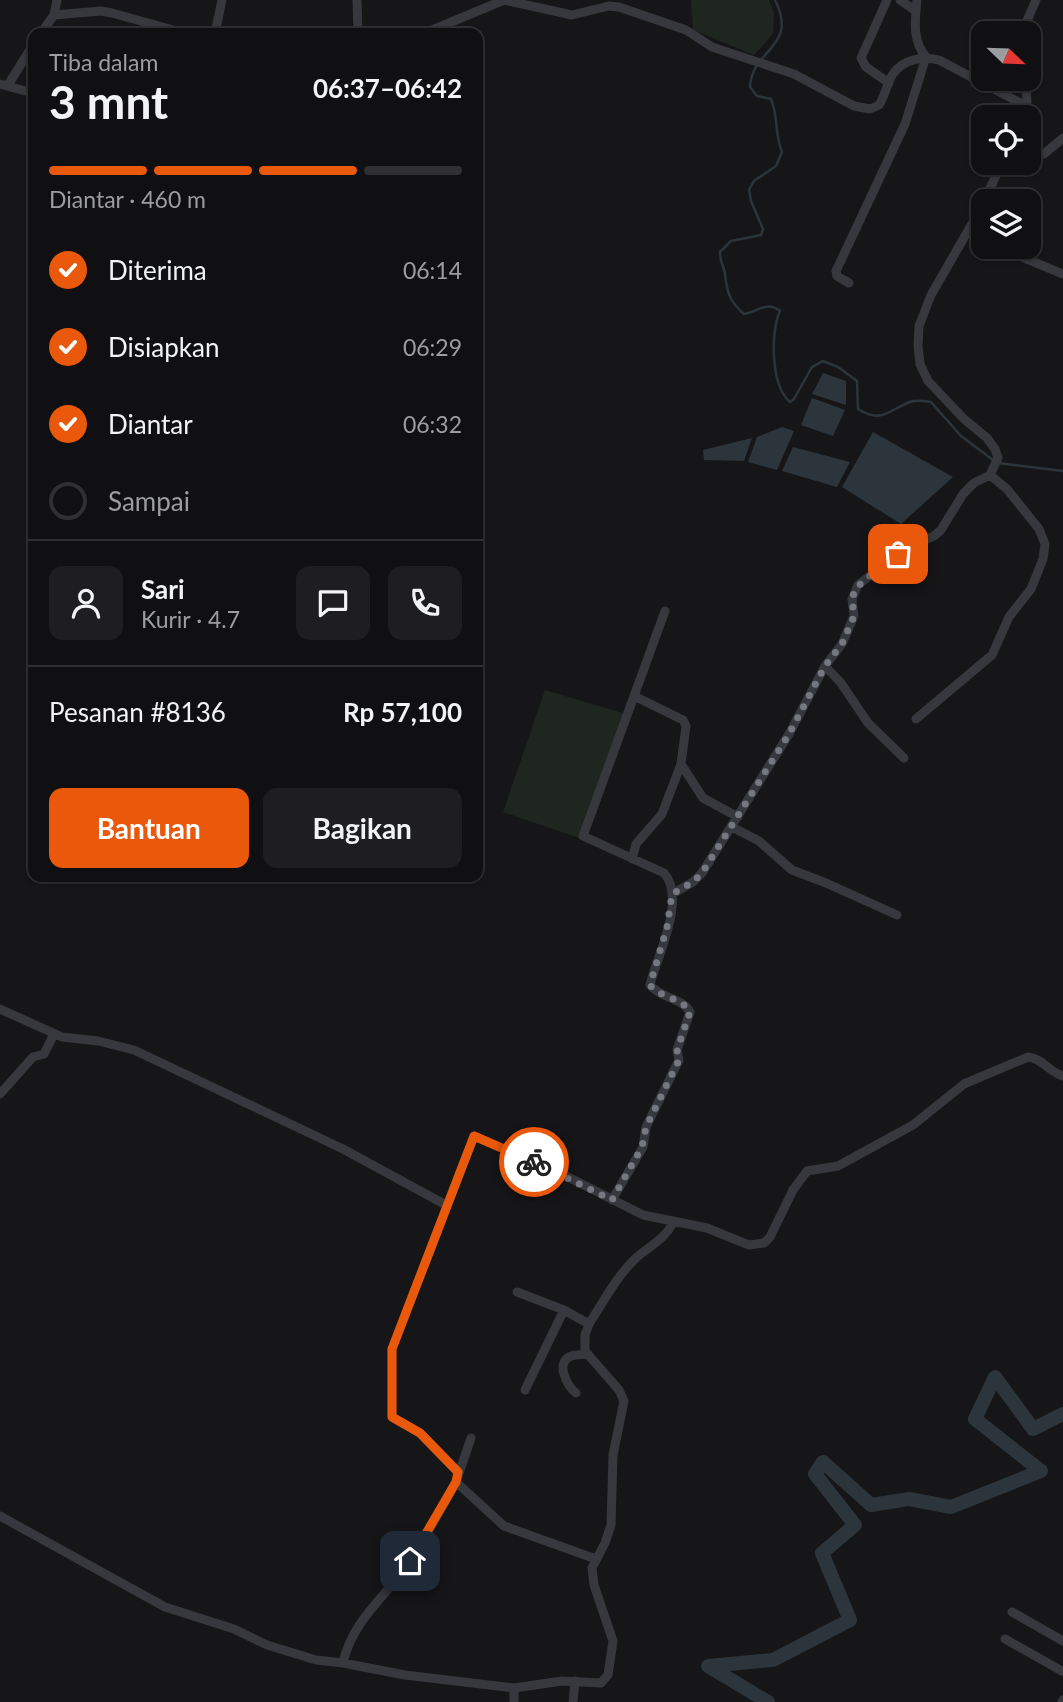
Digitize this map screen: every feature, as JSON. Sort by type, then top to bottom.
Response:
[{"type":"street","points":[[45,28],[54,15],[57,0]]},
{"type":"street","points":[[216,28],[222,0]]},
{"type":"street","points":[[357,0],[358,28]]},
{"type":"street","points":[[437,28],[504,0],[572,15],[614,6],[686,30],[712,47],[794,74],[863,108],[879,105],[892,75],[905,63],[926,57],[939,60],[1024,105]]},
{"type":"street","points":[[887,0],[861,58],[866,67],[889,83]]},
{"type":"street","points":[[900,0],[916,10]]},
{"type":"street","points":[[917,0],[915,35],[920,50],[926,57]]},
{"type":"street","points":[[1027,21],[1036,0]]},
{"type":"street","points":[[54,15],[101,11],[166,28]]},
{"type":"street","points":[[28,53],[4,85],[28,92]]},
{"type":"street","points":[[849,283],[837,276],[836,271],[905,124],[926,57]]},
{"type":"street","points":[[1041,153],[1044,154],[1063,138]]},
{"type":"street","points":[[672,894],[698,878],[789,734],[825,666],[837,651],[853,621],[855,610],[852,599],[858,585],[902,551],[941,530],[963,494],[978,480],[991,473],[998,458],[987,438],[964,419],[929,381],[920,364],[919,326],[931,295],[971,227]]},
{"type":"street","points":[[1027,259],[1063,274]]},
{"type":"street","points":[[916,719],[992,655],[1009,617],[1031,589],[1044,559],[1045,544],[1039,529],[991,473]]},
{"type":"street","points":[[612,1200],[642,1147],[646,1127],[679,1060],[677,1050],[690,1012],[685,1005],[654,990],[650,985],[667,927],[672,894],[670,880],[664,873],[583,836],[665,611]]},
{"type":"street","points":[[825,666],[841,683],[868,723],[904,758]]},
{"type":"street","points":[[632,859],[636,844],[662,814],[681,764],[686,726],[683,720],[634,696]]},
{"type":"street","points":[[681,764],[703,798],[738,817]]},
{"type":"street","points":[[732,827],[759,841],[792,870],[897,915]]},
{"type":"street","points":[[0,1009],[54,1034],[134,1050],[342,1149],[446,1205]]},
{"type":"street","points":[[0,1094],[33,1057],[44,1054],[54,1034]]},
{"type":"street","points":[[596,1559],[504,1526],[420,1433],[392,1417],[392,1349],[474,1136],[643,1215],[707,1228],[750,1245],[764,1243],[770,1237],[798,1182],[807,1171],[838,1166],[912,1125],[964,1084],[1028,1057],[1037,1059],[1054,1073],[1063,1076]]},
{"type":"street","points":[[0,1516],[164,1607],[234,1629],[267,1645],[316,1660],[343,1662],[405,1675],[514,1688],[575,1681],[601,1683],[608,1675],[614,1648],[592,1573],[611,1525],[613,1455],[624,1401],[620,1390],[587,1354],[584,1344],[589,1324],[632,1261],[658,1243],[673,1223]]},
{"type":"street","points":[[517,1292],[564,1310],[589,1324]]},
{"type":"street","points":[[525,1390],[564,1310]]},
{"type":"street","points":[[576,1393],[568,1387],[562,1369],[571,1356],[587,1354]]},
{"type":"street","points":[[343,1662],[354,1630],[410,1561],[457,1477],[471,1438]]},
{"type":"street","points":[[1012,1612],[1063,1641]]},
{"type":"street","points":[[1006,1639],[1063,1671]]},
{"type":"street","points":[[573,1702],[575,1681]]},
{"type":"street","points":[[514,1688],[514,1702]]},
{"type":"shaded area","points":[[691,0],[769,0],[774,12],[773,34],[754,55],[693,30]]},
{"type":"shaded area","points":[[823,373],[846,381],[846,405],[812,394]]},
{"type":"shaded area","points":[[812,398],[845,410],[833,436],[801,425]]},
{"type":"shaded area","points":[[782,427],[794,431],[777,470],[748,462],[757,437]]},
{"type":"shaded area","points":[[873,432],[953,477],[901,524],[842,487]]},
{"type":"shaded area","points":[[752,438],[744,461],[704,460],[703,450]]},
{"type":"shaded area","points":[[793,447],[850,462],[837,487],[782,471]]},
{"type":"shaded area","points":[[545,690],[626,714],[579,838],[503,812]]},
{"type":"waterway","points":[[775,0],[782,28],[778,38],[758,64],[750,87],[757,96],[771,99],[782,152],[776,166],[754,181],[749,190],[763,229],[761,235],[731,241],[720,252],[730,296],[744,314],[767,307],[780,311],[775,332],[774,359],[779,384],[790,402],[812,367],[823,361],[838,367],[857,381],[858,409],[867,414],[880,415],[913,401],[931,402],[961,436],[993,460]]},
{"type":"waterway","points":[[998,463],[1063,471]]},
{"type":"waterway","points":[[768,1702],[708,1666],[773,1660],[850,1620],[822,1553],[855,1525],[815,1474],[823,1462],[871,1505],[909,1499],[951,1507],[1041,1471],[975,1419],[995,1377],[1033,1429],[1063,1414]]},
{"type":"way so far","points":[[534,1162],[612,1200],[642,1147],[646,1127],[679,1060],[677,1050],[690,1012],[685,1005],[654,990],[650,985],[660,958],[672,894],[693,882],[702,873],[789,734],[815,683],[847,634],[854,616],[852,599],[858,585],[898,554]]},
{"type":"route","points":[[410,1561],[456,1482],[458,1472],[420,1433],[392,1417],[392,1349],[474,1136],[534,1162]]}]
